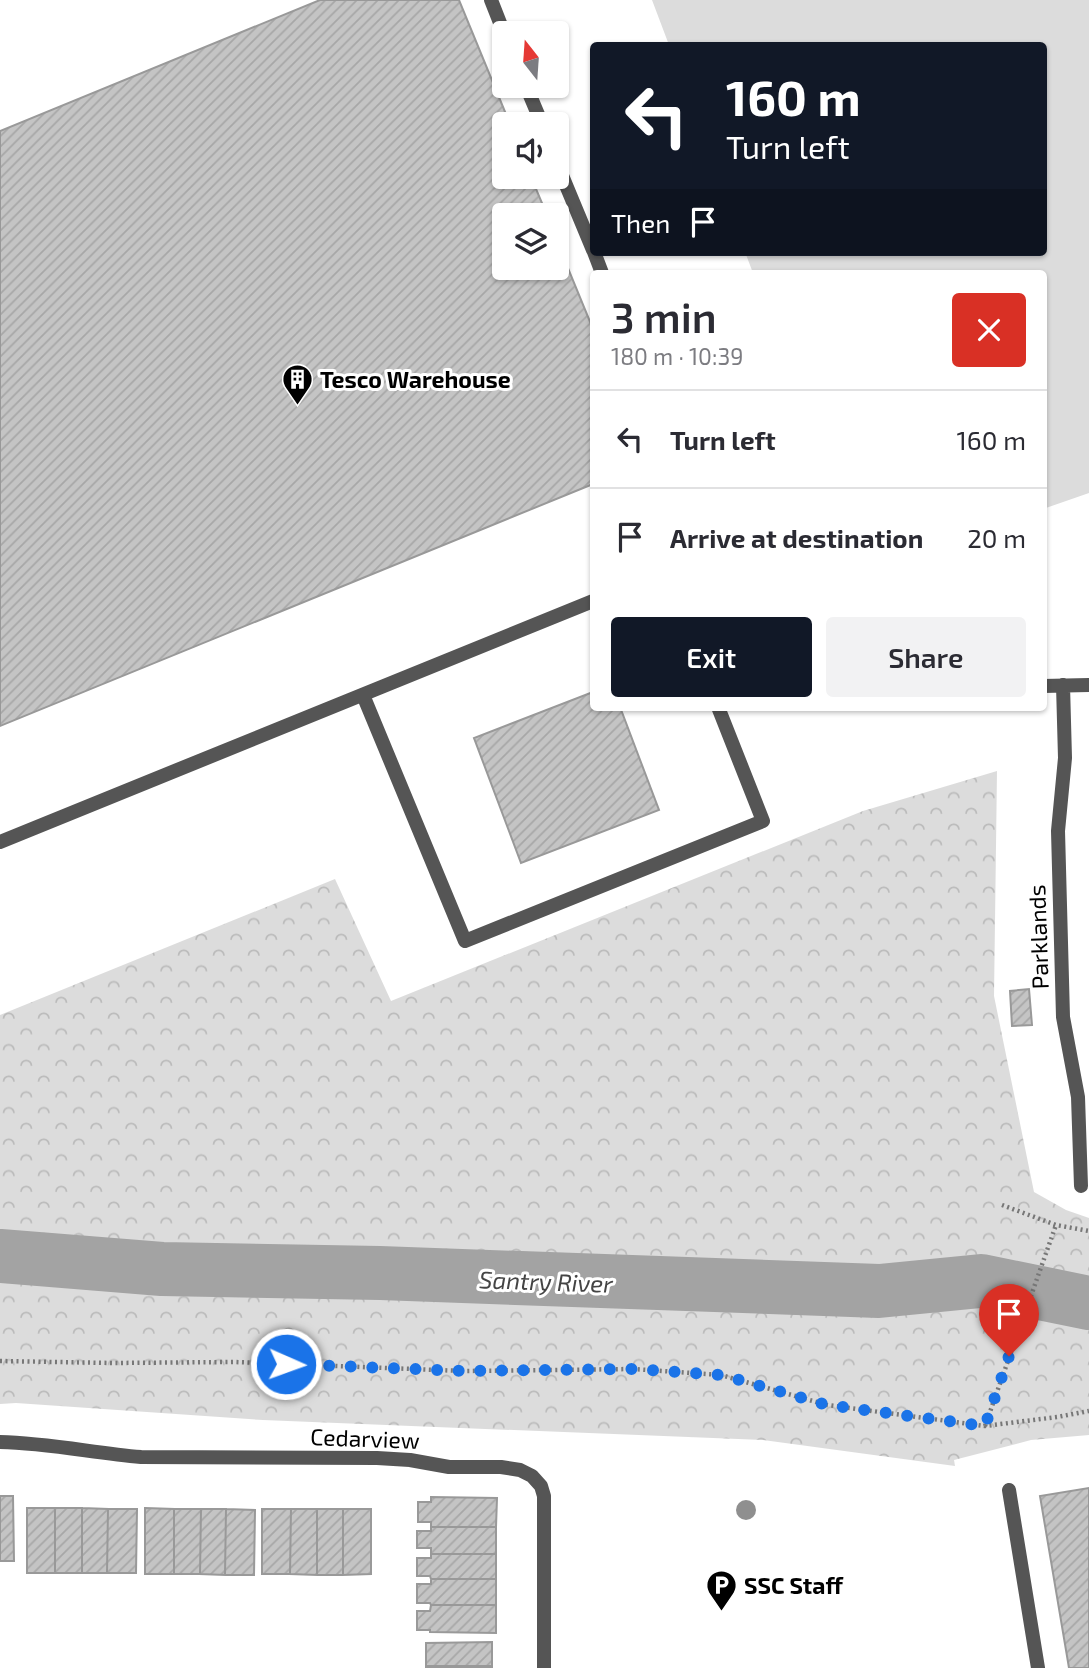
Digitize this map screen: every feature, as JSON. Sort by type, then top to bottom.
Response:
[{"type":"street","points":[[491,0],[499,21]]},
{"type":"street","points":[[568,189],[590,242]]},
{"type":"street","points":[[0,842],[590,602]]},
{"type":"street","name":"Parklands","points":[[1063,685],[1065,758],[1058,831],[1063,1017],[1078,1097],[1081,1186]]},
{"type":"street","points":[[1047,686],[1089,685]]},
{"type":"street","points":[[363,695],[465,941],[763,821],[720,711]]},
{"type":"street","name":"Cedarview","points":[[0,1442],[30,1443],[141,1457],[377,1458],[520,1470],[532,1476],[541,1486],[544,1496],[544,1668]]},
{"type":"street","points":[[1009,1490],[1038,1668]]},
{"type":"path","points":[[1002,1205],[1056,1225],[1089,1231]]},
{"type":"path","points":[[985,1426],[1056,1225]]},
{"type":"path","points":[[0,1361],[235,1362],[463,1371],[633,1369],[722,1375],[827,1405],[985,1426],[1089,1411]]},
{"type":"green space","points":[[652,0],[1089,0],[1089,493],[1047,508],[1047,270],[752,270],[747,256],[1047,256],[1047,42],[668,42]]},
{"type":"green space","points":[[997,771],[994,996],[1034,1192],[1066,1210],[1089,1218],[1089,1435],[1031,1440],[954,1460],[955,1466],[763,1440],[263,1420],[0,1404],[0,1015],[335,879],[391,1001],[863,811]]},
{"type":"building","name":"Tesco Warehouse","points":[[320,0],[459,0],[492,80],[492,98],[499,98],[505,112],[492,112],[492,189],[536,189],[542,203],[492,203],[492,280],[569,280],[569,271],[590,322],[590,485],[0,726],[0,131]]},
{"type":"building","points":[[590,693],[590,711],[622,711],[659,810],[521,863],[474,738]]},
{"type":"building","points":[[1029,989],[1032,1025],[1012,1026],[1010,991]]},
{"type":"building","points":[[1089,1488],[1089,1668],[1069,1668],[1040,1496]]},
{"type":"building","points":[[0,1496],[13,1496],[14,1561],[0,1561]]},
{"type":"building","points":[[431,1497],[497,1498],[496,1527],[431,1527],[431,1522],[418,1522],[418,1502],[431,1502]]},
{"type":"building","points":[[27,1508],[55,1508],[55,1573],[27,1573]]},
{"type":"building","points":[[55,1508],[82,1508],[82,1573],[55,1573]]},
{"type":"building","points":[[82,1508],[108,1509],[107,1573],[82,1573]]},
{"type":"building","points":[[145,1508],[174,1509],[174,1574],[145,1574]]},
{"type":"building","points":[[108,1509],[137,1509],[136,1573],[107,1573]]},
{"type":"building","points":[[174,1509],[201,1509],[200,1574],[174,1574]]},
{"type":"building","points":[[201,1509],[226,1509],[225,1575],[200,1574]]},
{"type":"building","points":[[226,1509],[255,1510],[254,1575],[225,1575]]},
{"type":"building","points":[[262,1509],[291,1509],[290,1574],[262,1574]]},
{"type":"building","points":[[291,1509],[317,1509],[317,1575],[290,1574]]},
{"type":"building","points":[[317,1509],[343,1509],[343,1575],[317,1575]]},
{"type":"building","points":[[343,1509],[371,1509],[371,1574],[343,1575]]},
{"type":"building","points":[[431,1527],[496,1527],[496,1554],[431,1554],[431,1548],[417,1548],[417,1531],[431,1531]]},
{"type":"building","points":[[431,1554],[496,1554],[496,1579],[431,1579],[430,1576],[417,1576],[417,1558],[431,1558]]},
{"type":"building","points":[[431,1579],[496,1579],[496,1605],[417,1603],[417,1584],[431,1584]]},
{"type":"building","points":[[431,1605],[496,1605],[496,1633],[417,1630],[417,1611],[430,1611]]},
{"type":"building","points":[[492,1642],[492,1666],[426,1666],[426,1643]]},
{"type":"building","points":[[492,1666],[492,1668],[426,1668]]},
{"type":"waterway","name":"Santry River","points":[[0,1256],[162,1269],[380,1273],[879,1291],[981,1281],[1089,1303]]},
{"type":"place","name":"Tesco Warehouse","points":[[297,406]]},
{"type":"place","name":"SSC Staff","points":[[721,1612]]},
{"type":"route","points":[[286,1364],[463,1371],[633,1369],[722,1375],[827,1405],[985,1426],[1009,1356]]}]
